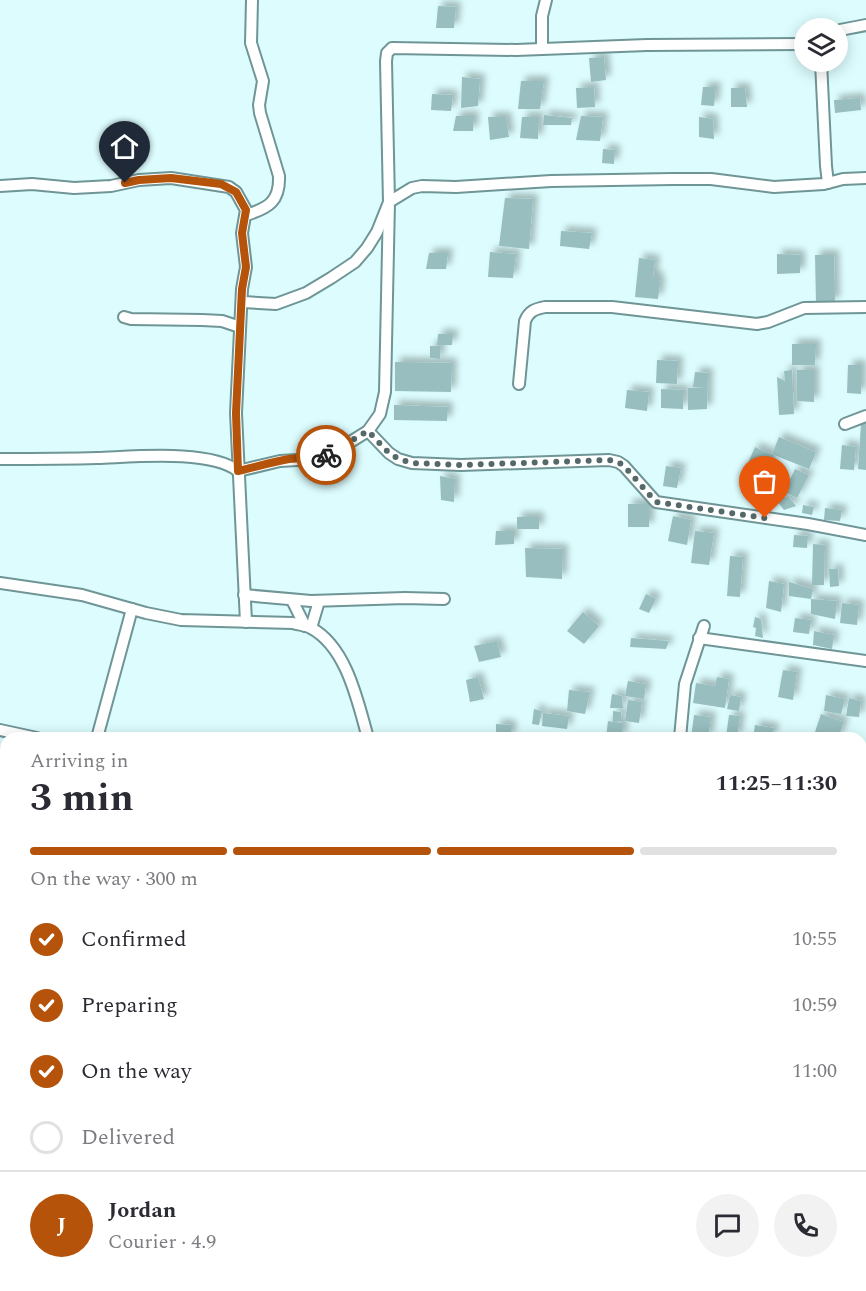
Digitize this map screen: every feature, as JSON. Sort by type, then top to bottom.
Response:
[{"type":"street","points":[[246,215],[267,207],[274,200],[279,185],[279,176],[260,113],[263,81],[251,43],[252,0]]},
{"type":"street","points":[[542,49],[542,16],[546,0]]},
{"type":"street","points":[[848,28],[866,25]]},
{"type":"street","points":[[238,471],[280,460],[314,459],[331,454],[368,431],[380,414],[385,392],[389,202],[386,61],[387,53],[392,48],[542,49],[647,45],[794,44]]},
{"type":"street","points":[[824,72],[828,183]]},
{"type":"street","points":[[0,186],[32,184],[74,188],[111,186],[139,180],[171,178],[221,184],[236,192],[243,204],[246,215],[242,233],[246,267],[240,327],[236,413],[246,622]]},
{"type":"street","points":[[243,302],[268,305],[306,293],[355,262],[377,231],[389,202],[401,193],[422,186],[456,187],[511,183],[711,179],[774,187],[866,178]]},
{"type":"street","points":[[519,384],[525,321],[528,314],[535,309],[545,307],[612,308],[757,324],[804,308],[866,307]]},
{"type":"street","points":[[124,317],[131,320],[222,321],[240,327]]},
{"type":"street","points":[[845,423],[866,416]]},
{"type":"street","points":[[368,431],[389,453],[412,463],[461,465],[609,460],[624,466],[656,502],[808,524],[866,535]]},
{"type":"street","points":[[0,459],[167,457],[203,459],[232,466],[238,471]]},
{"type":"street","points":[[0,583],[82,595],[181,620],[293,623],[308,627]]},
{"type":"street","points":[[244,595],[319,601],[444,599]]},
{"type":"street","points":[[292,600],[308,627],[329,643],[344,663],[354,687],[366,732]]},
{"type":"street","points":[[308,627],[319,601]]},
{"type":"street","points":[[99,732],[132,609]]},
{"type":"street","points":[[681,732],[685,684],[704,626]]},
{"type":"street","points":[[699,638],[866,662]]},
{"type":"building","points":[[438,6],[456,7],[454,28],[436,28]]},
{"type":"building","points":[[604,57],[606,80],[591,82],[589,58]]},
{"type":"building","points":[[462,77],[480,79],[478,106],[461,108]]},
{"type":"building","points":[[521,81],[544,81],[540,109],[518,109]]},
{"type":"building","points":[[594,87],[595,107],[577,108],[576,88]]},
{"type":"building","points":[[703,87],[716,87],[714,106],[701,105]]},
{"type":"building","points":[[731,88],[745,88],[747,107],[731,107]]},
{"type":"building","points":[[432,94],[453,95],[451,111],[431,110]]},
{"type":"building","points":[[860,98],[861,110],[835,113],[834,100]]},
{"type":"building","points":[[544,115],[572,118],[571,125],[543,125]]},
{"type":"building","points":[[456,116],[474,116],[473,131],[453,131]]},
{"type":"building","points":[[581,116],[603,117],[600,141],[576,140]]},
{"type":"building","points":[[488,117],[506,117],[509,137],[490,140]]},
{"type":"building","points":[[522,117],[539,117],[538,139],[520,138]]},
{"type":"building","points":[[699,117],[713,119],[714,139],[699,137]]},
{"type":"building","points":[[603,149],[615,150],[614,164],[602,163]]},
{"type":"building","points":[[505,198],[533,199],[529,249],[499,246]]},
{"type":"building","points":[[561,231],[592,233],[589,249],[560,246]]},
{"type":"building","points":[[490,252],[516,254],[513,278],[488,277]]},
{"type":"building","points":[[429,253],[448,253],[446,269],[426,269]]},
{"type":"building","points":[[777,254],[800,255],[800,273],[777,274]]},
{"type":"building","points":[[815,255],[834,255],[835,302],[816,303]]},
{"type":"building","points":[[639,258],[655,260],[653,276],[658,276],[660,282],[658,299],[635,297]]},
{"type":"building","points":[[438,334],[453,334],[452,345],[437,345]]},
{"type":"building","points":[[792,344],[816,344],[815,365],[792,365]]},
{"type":"building","points":[[430,346],[440,346],[440,359],[430,358]]},
{"type":"building","points":[[657,360],[678,361],[677,384],[656,383]]},
{"type":"building","points":[[395,362],[452,363],[451,392],[395,391]]},
{"type":"building","points":[[848,365],[861,365],[861,394],[847,393]]},
{"type":"building","points":[[792,370],[794,414],[779,415],[777,377],[785,381],[784,371]]},
{"type":"building","points":[[797,370],[814,370],[814,402],[797,401]]},
{"type":"building","points":[[695,372],[708,373],[707,409],[688,410],[688,388],[707,388],[693,387]]},
{"type":"building","points":[[661,389],[684,390],[683,409],[661,408]]},
{"type":"building","points":[[627,390],[649,392],[647,411],[625,408]]},
{"type":"building","points":[[394,405],[448,407],[447,421],[394,420]]},
{"type":"building","points":[[861,424],[866,424],[866,470],[858,469]]},
{"type":"building","points":[[779,437],[816,452],[809,469],[772,454]]},
{"type":"building","points":[[842,445],[856,447],[854,470],[840,469]]},
{"type":"building","points":[[755,447],[774,455],[764,478],[745,470]]},
{"type":"building","points":[[666,466],[681,468],[677,488],[663,486]]},
{"type":"building","points":[[795,469],[809,475],[797,498],[784,492]]},
{"type":"building","points":[[440,476],[455,479],[454,502],[441,500]]},
{"type":"building","points":[[774,483],[783,487],[774,508],[764,504]]},
{"type":"building","points":[[788,496],[796,506],[784,510],[777,501]]},
{"type":"building","points":[[649,503],[649,527],[628,527],[628,504]]},
{"type":"building","points":[[803,505],[814,507],[812,515],[802,513]]},
{"type":"building","points":[[825,508],[842,510],[840,521],[824,520]]},
{"type":"building","points":[[673,516],[691,520],[687,545],[668,541]]},
{"type":"building","points":[[517,517],[539,517],[539,529],[517,529]]},
{"type":"building","points":[[496,531],[514,531],[514,544],[495,545]]},
{"type":"building","points":[[695,531],[714,533],[709,565],[691,563]]},
{"type":"building","points":[[794,535],[808,536],[807,548],[793,547]]},
{"type":"building","points":[[813,544],[825,545],[824,585],[812,585]]},
{"type":"building","points":[[525,548],[563,549],[562,579],[526,577]]},
{"type":"building","points":[[730,556],[743,557],[740,597],[727,596]]},
{"type":"building","points":[[829,569],[838,569],[839,586],[830,587]]},
{"type":"building","points":[[769,581],[784,584],[781,612],[766,608]]},
{"type":"building","points":[[789,582],[813,589],[811,599],[789,596]]},
{"type":"building","points":[[646,594],[656,599],[649,613],[639,609]]},
{"type":"building","points":[[811,599],[837,601],[835,619],[811,614]]},
{"type":"building","points":[[842,603],[859,605],[857,625],[840,623]]},
{"type":"building","points":[[583,612],[599,626],[584,644],[567,631]]},
{"type":"building","points":[[755,617],[761,619],[763,638],[755,636],[756,628],[753,627]]},
{"type":"building","points":[[795,618],[811,620],[809,634],[793,632]]},
{"type":"building","points":[[814,631],[834,635],[832,649],[813,645]]},
{"type":"building","points":[[631,638],[669,641],[666,649],[630,647]]},
{"type":"building","points":[[497,641],[501,657],[479,662],[474,646]]},
{"type":"building","points":[[783,670],[797,672],[793,700],[778,697]]},
{"type":"building","points":[[478,677],[484,699],[470,702],[466,680]]},
{"type":"building","points":[[717,677],[729,679],[725,708],[693,703],[696,683],[715,686]]},
{"type":"building","points":[[628,681],[646,684],[644,699],[625,696]]},
{"type":"building","points":[[569,690],[590,692],[585,714],[567,711]]},
{"type":"building","points":[[612,694],[622,696],[623,708],[610,708]]},
{"type":"building","points":[[730,695],[741,697],[739,711],[727,709]]},
{"type":"building","points":[[826,695],[845,699],[841,714],[824,711]]},
{"type":"building","points":[[849,698],[861,701],[859,717],[846,716]]},
{"type":"building","points":[[628,700],[642,702],[639,723],[625,721]]},
{"type":"building","points":[[534,709],[542,711],[539,725],[532,724]]},
{"type":"building","points":[[613,711],[621,712],[622,721],[613,722]]},
{"type":"building","points":[[543,713],[569,716],[567,729],[542,726]]},
{"type":"building","points":[[821,714],[844,722],[840,732],[815,732]]},
{"type":"building","points":[[694,715],[711,717],[709,732],[692,732]]},
{"type":"building","points":[[729,715],[740,716],[738,732],[727,732]]},
{"type":"building","points":[[608,721],[623,723],[622,732],[607,732]]},
{"type":"building","points":[[496,724],[511,725],[511,732],[496,732]]},
{"type":"building","points":[[755,725],[774,728],[773,732],[754,732]]},
{"type":"way so far","points":[[326,455],[368,431],[389,453],[412,463],[461,465],[609,460],[624,466],[656,502],[765,518]]},
{"type":"route","points":[[125,183],[171,178],[221,184],[236,192],[246,210],[242,233],[246,267],[242,289],[236,413],[238,471],[280,460],[314,459],[326,455]]}]
